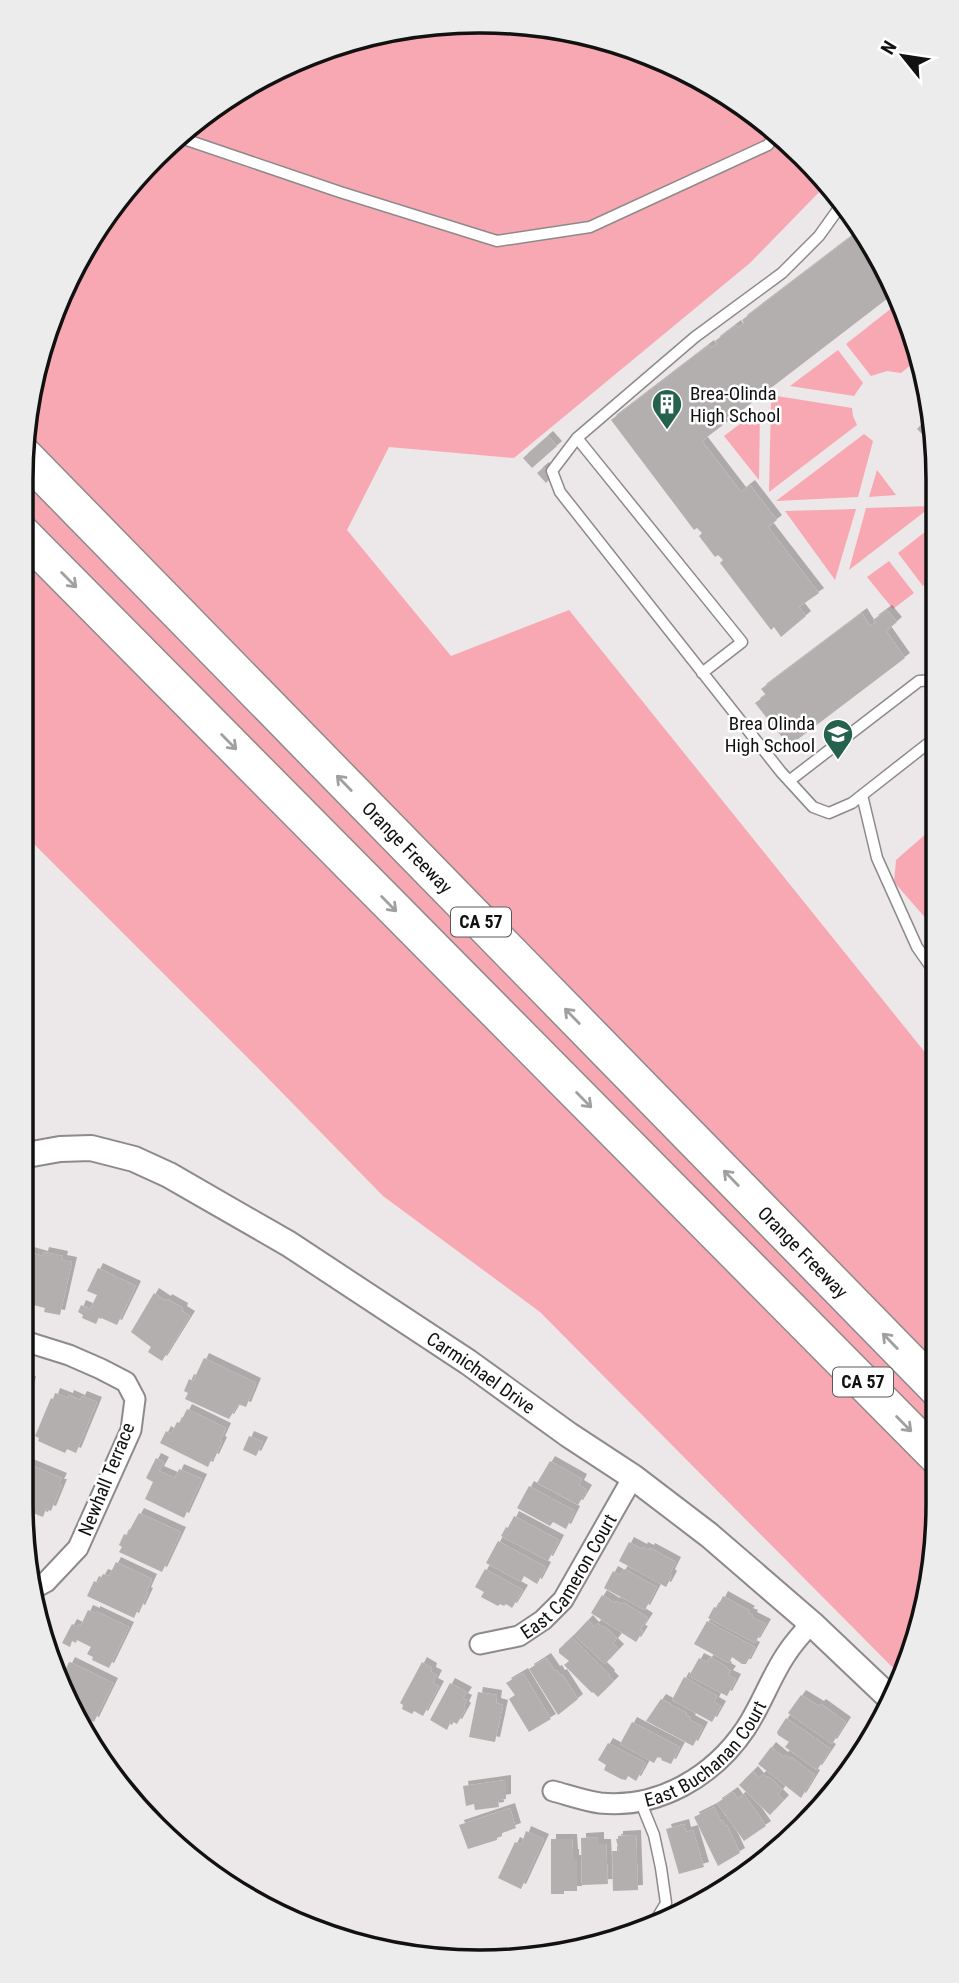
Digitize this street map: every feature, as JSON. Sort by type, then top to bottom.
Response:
[{"type":"highway","name":"Orange Freeway","points":[[34,465],[926,1378]]},
{"type":"highway","name":"CA 57","points":[[33,544],[926,1446]]},
{"type":"street","name":"Carmichael Drive","points":[[33,1154],[60,1149],[91,1148],[134,1158],[169,1175],[289,1244],[468,1362],[569,1435],[633,1477],[709,1535],[811,1623],[884,1692]]},
{"type":"street","name":"Newhall Terrace","points":[[33,1344],[69,1355],[126,1382],[135,1399],[131,1430],[78,1548],[41,1585]]},
{"type":"street","name":"East Cameron Court","points":[[480,1644],[519,1636],[543,1620],[563,1600],[633,1477]]},
{"type":"street","name":"East Buchanan Court","points":[[553,1791],[599,1803],[641,1803],[683,1787],[720,1761],[747,1728],[787,1654],[811,1623]]},
{"type":"lane","points":[[189,141],[497,241],[590,227],[768,145],[771,141]]},
{"type":"lane","points":[[836,212],[819,236],[782,273],[695,337],[577,438],[552,471],[560,492],[702,673],[813,807],[829,813],[852,803],[926,745]]},
{"type":"lane","points":[[577,438],[742,642],[702,673]]},
{"type":"lane","points":[[789,781],[919,681],[926,681]]},
{"type":"lane","points":[[862,795],[877,858],[917,947],[926,960]]},
{"type":"lane","points":[[641,1803],[662,1868],[666,1903],[661,1911]]},
{"type":"shaded area","points":[[480,33],[567,42],[595,48],[650,67],[703,93],[751,125],[795,164],[820,191],[750,263],[514,458],[389,447],[347,530],[451,656],[569,610],[926,1054],[925,1533],[911,1619],[894,1669],[540,1312],[383,1196],[33,843],[34,450],[48,364],[67,309],[108,232],[125,208],[164,164],[208,125],[232,108],[309,67],[364,48],[392,42]]},
{"type":"shaded area","points":[[892,308],[911,365],[901,373],[887,371],[871,376],[846,344]]},
{"type":"shaded area","points":[[838,350],[863,383],[854,396],[790,386]]},
{"type":"shaded area","points":[[777,396],[852,408],[857,425],[769,492],[771,400]]},
{"type":"shaded area","points":[[760,409],[759,480],[724,436]]},
{"type":"shaded area","points":[[864,434],[873,441],[858,497],[776,501]]},
{"type":"shaded area","points":[[877,470],[896,495],[869,497]]},
{"type":"shaded area","points":[[926,506],[926,511],[849,570],[866,508]]},
{"type":"shaded area","points":[[856,509],[835,580],[785,511]]},
{"type":"shaded area","points":[[926,531],[926,584],[923,586],[898,553]]},
{"type":"shaded area","points":[[889,561],[914,593],[893,609],[867,577]]},
{"type":"shaded area","points":[[926,834],[926,919],[894,882],[896,860]]},
{"type":"building","name":"Brea-Olinda High School","points":[[853,235],[887,299],[702,441],[741,492],[750,485],[777,520],[768,527],[819,593],[799,607],[806,616],[781,637],[774,627],[771,630],[720,563],[723,560],[718,555],[715,557],[699,536],[702,533],[697,528],[694,530],[611,420],[709,345],[711,348],[717,344],[715,341],[736,325],[738,328],[744,323],[742,320]]},
{"type":"building","points":[[922,423],[924,436],[917,429]]},
{"type":"building","points":[[548,436],[557,446],[532,468],[523,458]]},
{"type":"building","points":[[544,467],[552,477],[546,483],[537,473]]},
{"type":"building","points":[[887,610],[897,622],[886,631],[905,658],[789,746],[755,703],[766,695],[761,689],[862,613],[870,626],[876,622],[873,620]]},
{"type":"building","points":[[44,1252],[63,1256],[62,1260],[72,1262],[60,1315],[44,1312],[45,1308],[33,1305],[33,1253],[43,1256]]},
{"type":"building","points":[[98,1268],[136,1286],[117,1325],[99,1317],[96,1324],[82,1318],[83,1315],[78,1312],[81,1305],[90,1309],[97,1295],[87,1291]]},
{"type":"building","points":[[154,1293],[183,1308],[182,1311],[190,1316],[162,1361],[148,1352],[151,1347],[131,1332]]},
{"type":"building","points":[[204,1358],[256,1383],[246,1407],[238,1404],[229,1419],[185,1399],[188,1393],[184,1391],[189,1379],[193,1381]]},
{"type":"building","points":[[55,1393],[80,1400],[82,1396],[97,1402],[76,1453],[67,1449],[65,1453],[38,1441],[39,1438],[35,1436]]},
{"type":"building","points":[[187,1409],[226,1428],[220,1441],[222,1442],[208,1467],[160,1443],[166,1431],[171,1434],[177,1422],[180,1423]]},
{"type":"building","points":[[249,1436],[263,1442],[256,1456],[243,1450]]},
{"type":"building","points":[[156,1458],[164,1462],[159,1471],[175,1478],[179,1469],[202,1479],[184,1518],[145,1499],[153,1482],[146,1478]]},
{"type":"building","points":[[550,1461],[582,1479],[579,1485],[587,1490],[578,1505],[537,1483]]},
{"type":"building","points":[[33,1466],[62,1478],[51,1511],[46,1509],[43,1517],[33,1513]]},
{"type":"building","points":[[529,1486],[575,1511],[566,1529],[553,1522],[550,1526],[517,1508]]},
{"type":"building","points":[[139,1513],[181,1532],[162,1572],[119,1552],[124,1534],[127,1535]]},
{"type":"building","points":[[514,1516],[559,1540],[548,1561],[501,1536]]},
{"type":"building","points":[[498,1541],[546,1567],[537,1584],[524,1576],[521,1582],[486,1563]]},
{"type":"building","points":[[629,1542],[642,1549],[650,1548],[676,1562],[666,1587],[619,1561]]},
{"type":"building","points":[[116,1562],[152,1579],[146,1592],[148,1593],[134,1618],[87,1596],[94,1581],[98,1583],[103,1574],[109,1576]]},
{"type":"building","points":[[485,1569],[523,1590],[512,1608],[506,1604],[498,1606],[481,1597],[484,1592],[475,1587]]},
{"type":"building","points":[[624,1569],[657,1587],[645,1610],[604,1588],[613,1571],[620,1575]]},
{"type":"building","points":[[602,1595],[615,1603],[623,1602],[648,1618],[636,1642],[591,1613]]},
{"type":"building","points":[[723,1596],[750,1611],[748,1613],[753,1615],[752,1617],[766,1624],[755,1643],[708,1618]]},
{"type":"building","points":[[88,1610],[129,1627],[109,1668],[92,1660],[93,1657],[87,1654],[91,1647],[77,1640],[76,1643],[72,1641],[70,1647],[62,1643],[72,1624],[78,1627],[81,1625]]},
{"type":"building","points":[[588,1620],[594,1627],[598,1623],[603,1628],[604,1626],[617,1638],[613,1643],[619,1649],[605,1664],[574,1635]]},
{"type":"building","points":[[707,1621],[755,1647],[746,1664],[732,1657],[729,1663],[694,1644]]},
{"type":"building","points":[[572,1637],[614,1681],[598,1697],[564,1665],[569,1661],[559,1653],[559,1649]]},
{"type":"building","points":[[710,1657],[727,1667],[731,1671],[728,1675],[736,1679],[727,1696],[689,1676],[699,1658],[707,1662]]},
{"type":"building","points":[[546,1658],[555,1671],[562,1674],[578,1699],[558,1715],[529,1669]]},
{"type":"building","points":[[70,1662],[113,1683],[94,1722],[89,1720],[79,1701],[64,1667],[67,1668]]},
{"type":"building","points":[[422,1662],[437,1675],[433,1683],[439,1686],[423,1716],[402,1709],[403,1705],[400,1703]]},
{"type":"building","points":[[523,1673],[551,1719],[529,1732],[509,1699],[515,1695],[506,1683]]},
{"type":"building","points":[[684,1677],[717,1696],[714,1702],[721,1706],[712,1722],[672,1700]]},
{"type":"building","points":[[450,1683],[467,1692],[463,1698],[467,1700],[464,1706],[466,1708],[457,1724],[451,1721],[447,1730],[430,1720]]},
{"type":"building","points":[[478,1692],[497,1695],[496,1703],[503,1705],[495,1742],[469,1737]]},
{"type":"building","points":[[801,1695],[819,1706],[821,1704],[846,1722],[832,1744],[788,1713]]},
{"type":"building","points":[[661,1699],[687,1713],[690,1720],[703,1727],[693,1746],[646,1721]]},
{"type":"building","points":[[786,1718],[831,1749],[817,1770],[785,1747],[789,1742],[777,1732]]},
{"type":"building","points":[[632,1722],[680,1747],[671,1764],[658,1756],[654,1763],[620,1744]]},
{"type":"building","points":[[608,1743],[646,1763],[636,1781],[628,1776],[626,1780],[621,1779],[604,1770],[606,1765],[598,1760]]},
{"type":"building","points":[[771,1747],[783,1757],[791,1757],[815,1775],[801,1798],[758,1764]]},
{"type":"building","points":[[753,1771],[759,1778],[763,1774],[767,1778],[768,1776],[782,1789],[778,1794],[784,1800],[770,1815],[739,1785]]},
{"type":"building","points":[[506,1780],[506,1799],[498,1800],[499,1807],[475,1810],[474,1804],[466,1806],[463,1786]]},
{"type":"building","points":[[733,1792],[738,1799],[744,1794],[766,1826],[744,1841],[717,1803]]},
{"type":"building","points":[[714,1807],[721,1821],[727,1825],[740,1853],[718,1866],[694,1817]]},
{"type":"building","points":[[510,1808],[516,1828],[502,1833],[497,1840],[468,1849],[459,1825]]},
{"type":"building","points":[[684,1824],[686,1832],[693,1830],[704,1867],[679,1874],[666,1829]]},
{"type":"building","points":[[526,1831],[544,1839],[521,1889],[498,1878],[515,1842],[521,1845]]},
{"type":"building","points":[[636,1835],[638,1890],[613,1891],[612,1851],[619,1851],[616,1839],[618,1836]]},
{"type":"building","points":[[599,1837],[599,1844],[606,1844],[608,1884],[582,1885],[581,1838]]},
{"type":"building","points":[[551,1839],[572,1839],[574,1860],[577,1860],[577,1891],[551,1894]]},
{"type":"place","name":"Brea-Olinda High School","points":[[667,431]]},
{"type":"place","name":"Brea Olinda High School","points":[[838,761]]}]
